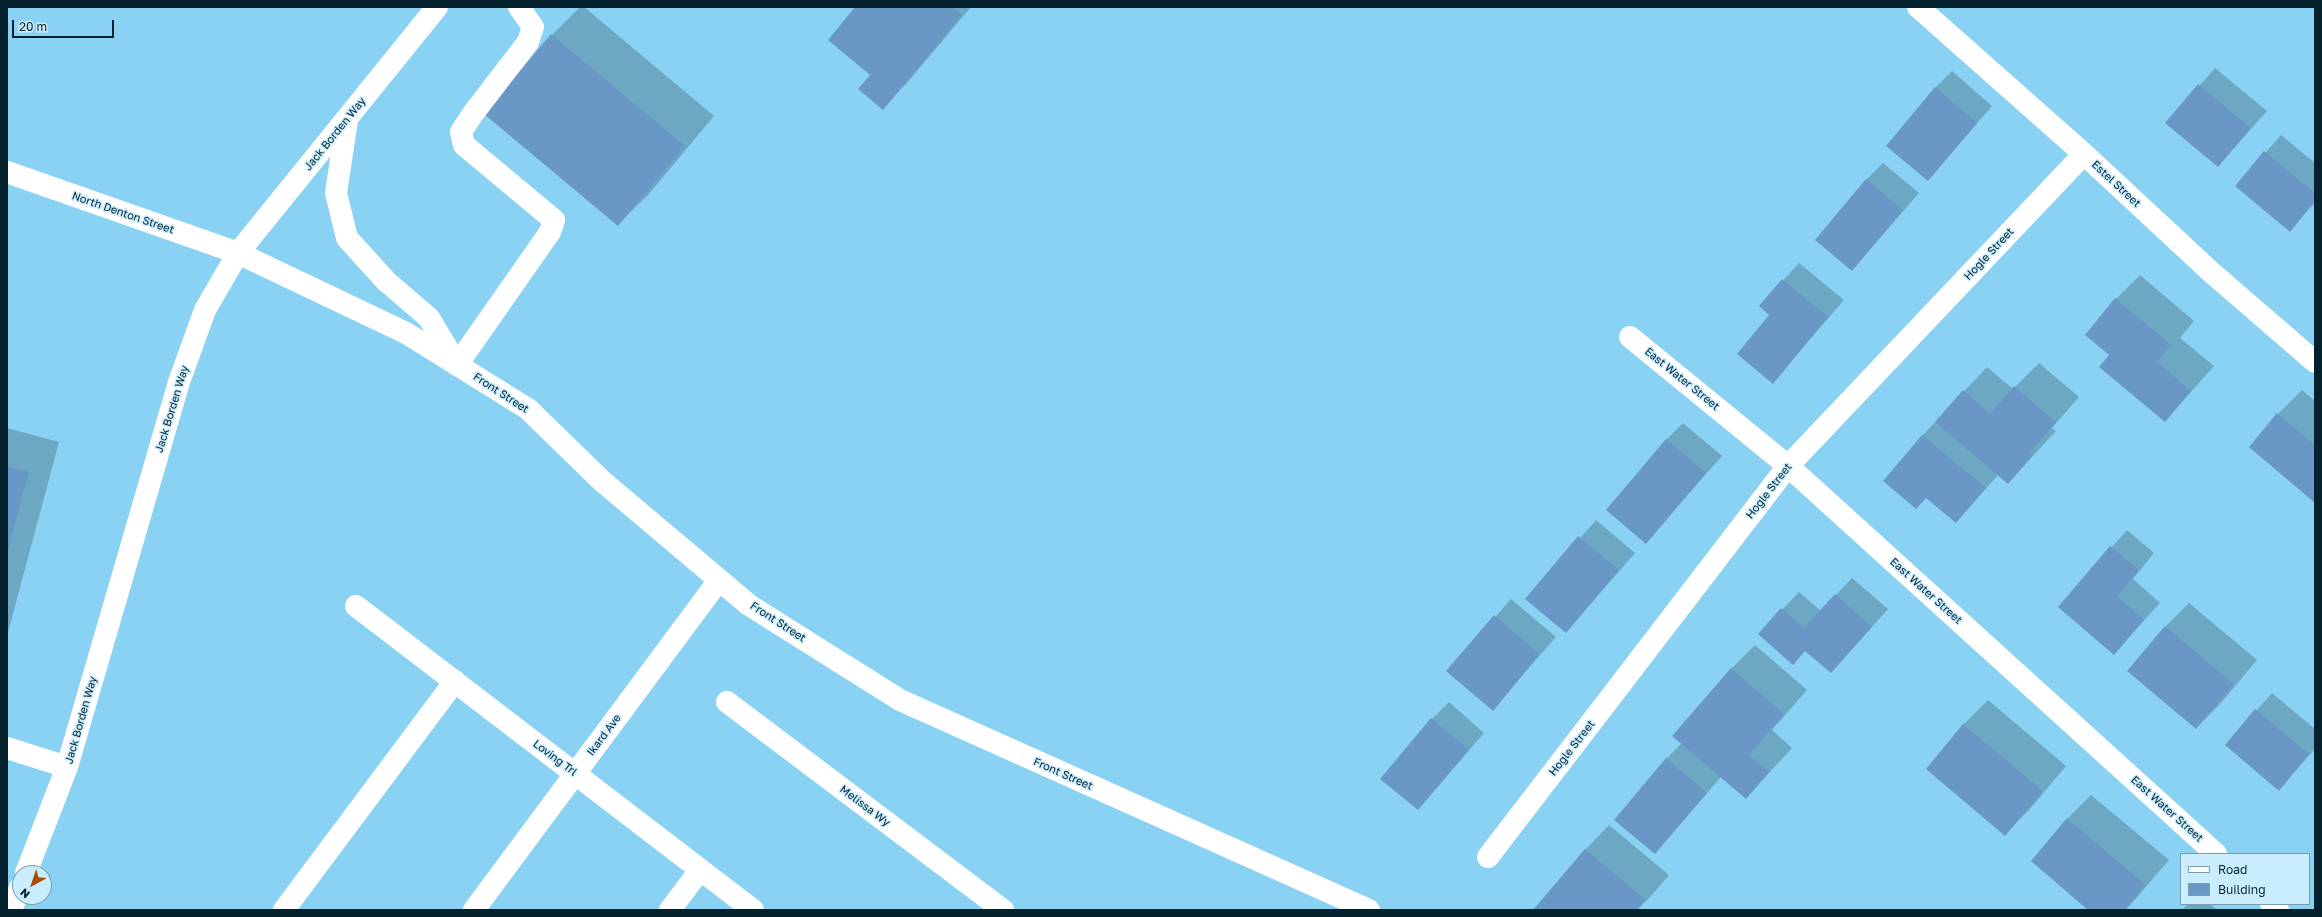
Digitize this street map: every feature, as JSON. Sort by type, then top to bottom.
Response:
[{"type":"street","name":"Jack Borden Way","points":[[29,865],[67,767],[179,382],[205,310],[238,253],[437,7]]},
{"type":"street","points":[[347,119],[336,192],[347,238],[386,281],[429,318],[457,365],[550,232],[554,220],[464,145],[462,132],[472,115],[528,42],[533,27],[519,7]]},
{"type":"street","name":"Estel Street","points":[[1918,7],[2084,154],[2211,272],[2315,362]]},
{"type":"street","name":"Hogle Street","points":[[1488,857],[1788,466],[2084,154]]},
{"type":"street","name":"North Denton Street","points":[[7,172],[238,253]]},
{"type":"street","name":"Front Street","points":[[238,253],[406,333],[528,409],[602,481],[749,605],[900,700],[1369,910]]},
{"type":"street","name":"East Water Street","points":[[1630,337],[1788,466],[2215,853]]},
{"type":"street","name":"Ikard Ave","points":[[474,910],[719,580]]},
{"type":"street","name":"Loving Trl","points":[[356,606],[753,910]]},
{"type":"street","points":[[284,910],[455,681]]},
{"type":"street","name":"Melissa Wy","points":[[727,702],[1003,910]]},
{"type":"street","points":[[7,748],[67,767]]},
{"type":"street","points":[[670,910],[700,870]]},
{"type":"building","points":[[855,7],[953,7],[962,15],[883,110],[858,89],[870,75],[828,40]]},
{"type":"building","points":[[551,34],[685,146],[618,226],[484,114]]},
{"type":"building","points":[[2198,84],[2251,128],[2218,167],[2165,123]]},
{"type":"building","points":[[1935,87],[1977,123],[1928,181],[1886,146]]},
{"type":"building","points":[[2264,151],[2315,193],[2315,201],[2290,232],[2235,186]]},
{"type":"building","points":[[1866,179],[1903,210],[1852,271],[1815,240]]},
{"type":"building","points":[[1782,279],[1828,317],[1773,384],[1737,354],[1769,315],[1759,306]]},
{"type":"building","points":[[2115,298],[2171,345],[2157,362],[2191,391],[2165,422],[2099,367],[2109,355],[2085,335]]},
{"type":"building","points":[[2014,386],[2056,422],[2029,453],[2032,456],[2008,484],[1935,422],[1963,390],[1990,414]]},
{"type":"building","points":[[2277,413],[2315,445],[2315,503],[2249,447]]},
{"type":"building","points":[[1922,435],[1986,488],[1956,523],[1926,498],[1916,509],[1883,481]]},
{"type":"building","points":[[1666,439],[1706,473],[1646,544],[1606,510]]},
{"type":"building","points":[[7,466],[29,472],[7,554]]},
{"type":"building","points":[[1578,536],[1619,570],[1566,633],[1525,599]]},
{"type":"building","points":[[2110,546],[2139,570],[2117,596],[2144,620],[2114,655],[2058,607]]},
{"type":"building","points":[[1835,594],[1872,627],[1831,673],[1805,651],[1793,665],[1758,634],[1781,608],[1804,628]]},
{"type":"building","points":[[1494,615],[1540,654],[1493,711],[1446,671]]},
{"type":"building","points":[[2165,626],[2234,684],[2196,729],[2127,671]]},
{"type":"building","points":[[1731,668],[1784,714],[1749,755],[1769,772],[1746,799],[1672,736]]},
{"type":"building","points":[[2255,709],[2309,754],[2279,791],[2225,745]]},
{"type":"building","points":[[1431,718],[1469,750],[1418,810],[1380,779]]},
{"type":"building","points":[[1963,724],[2043,791],[2005,836],[1926,769]]},
{"type":"building","points":[[1666,758],[1707,793],[1655,854],[1614,820]]},
{"type":"building","points":[[2067,818],[2146,885],[2124,910],[2088,910],[2031,861]]},
{"type":"building","points":[[1585,849],[1646,900],[1637,910],[1614,910],[1612,908],[1610,910],[1533,910]]}]
